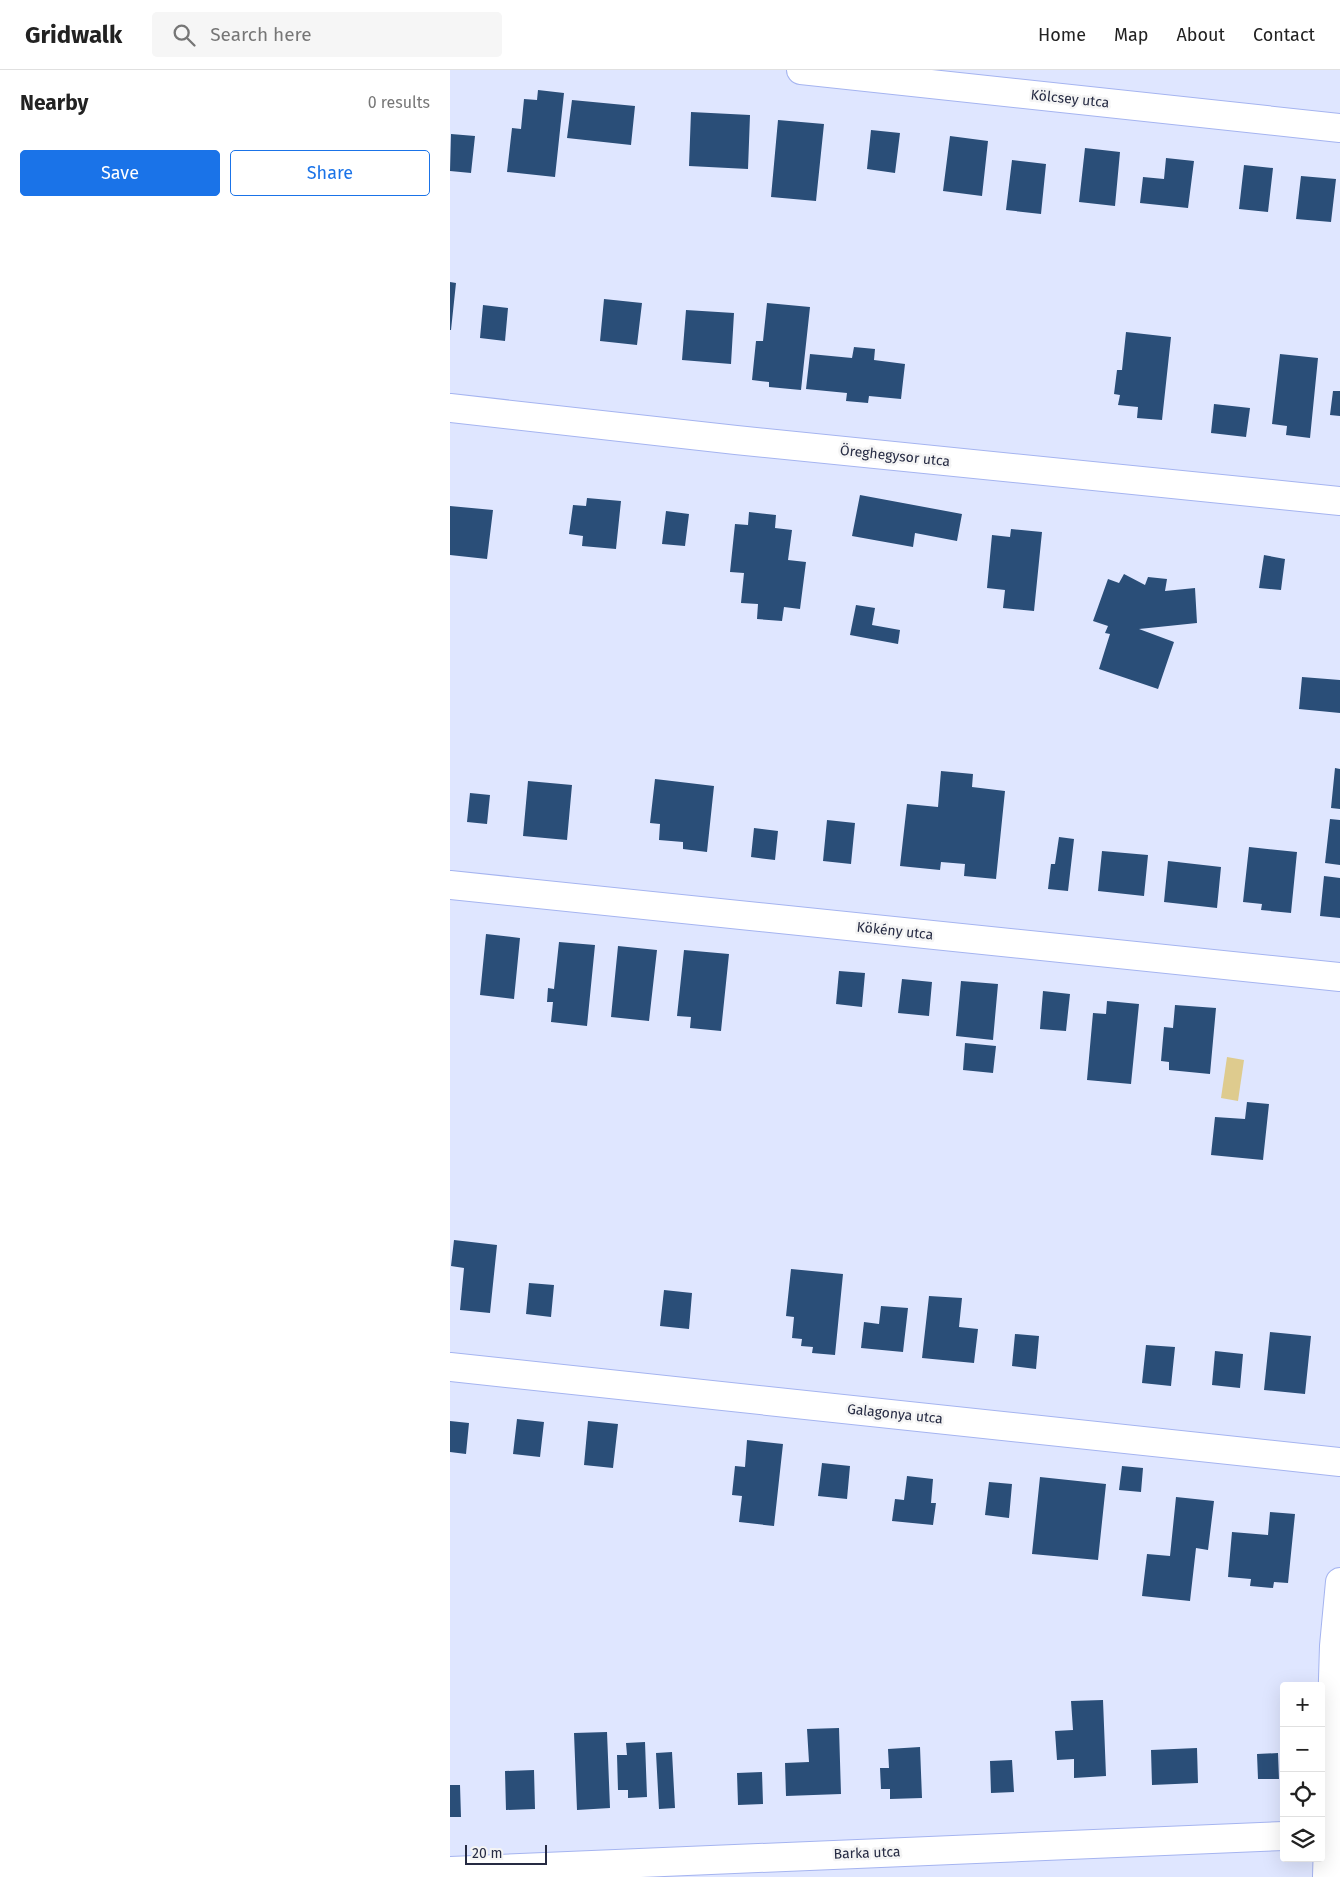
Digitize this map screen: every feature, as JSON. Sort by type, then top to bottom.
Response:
[{"type":"street","name":"Kölcsey utca","points":[[801,70],[1340,128]]},
{"type":"street","name":"Öreghegysor utca","points":[[450,408],[1340,501]]},
{"type":"street","name":"Kökény utca","points":[[450,885],[1340,977]]},
{"type":"street","name":"Galagonya utca","points":[[450,1367],[1340,1462]]},
{"type":"street","points":[[1327,1877],[1325,1834],[1334,1646],[1340,1582]]},
{"type":"street","name":"Barka utca","points":[[450,1871],[1280,1836]]},
{"type":"shaded area","points":[[1227,1057],[1244,1060],[1238,1101],[1221,1098]]},
{"type":"building","points":[[538,90],[564,93],[555,177],[507,172],[512,128],[521,129],[524,99],[537,100]]},
{"type":"building","points":[[572,100],[635,106],[631,145],[567,138]]},
{"type":"building","points":[[691,112],[750,115],[748,169],[689,166]]},
{"type":"building","points":[[778,120],[824,124],[816,201],[771,197]]},
{"type":"building","points":[[871,130],[900,133],[895,173],[867,169]]},
{"type":"building","points":[[451,134],[475,136],[471,173],[450,171]]},
{"type":"building","points":[[950,136],[988,141],[982,196],[943,191]]},
{"type":"building","points":[[1085,148],[1120,152],[1115,206],[1079,202]]},
{"type":"building","points":[[1166,158],[1194,161],[1188,208],[1140,203],[1143,177],[1164,179]]},
{"type":"building","points":[[1012,160],[1046,164],[1041,214],[1006,210]]},
{"type":"building","points":[[1244,165],[1273,168],[1268,212],[1239,209]]},
{"type":"building","points":[[1301,176],[1336,179],[1331,222],[1296,219]]},
{"type":"building","points":[[450,282],[456,283],[451,330],[450,330]]},
{"type":"building","points":[[604,299],[642,303],[637,345],[600,341]]},
{"type":"building","points":[[767,303],[810,307],[801,390],[769,387],[769,382],[752,380],[756,341],[763,341]]},
{"type":"building","points":[[483,305],[508,308],[505,341],[480,338]]},
{"type":"building","points":[[686,310],[734,313],[731,364],[682,360]]},
{"type":"building","points":[[1126,332],[1171,337],[1162,420],[1137,418],[1138,407],[1118,405],[1120,395],[1114,394],[1117,370],[1122,370]]},
{"type":"building","points":[[854,347],[875,349],[874,360],[905,364],[901,399],[869,396],[868,403],[846,401],[847,393],[806,389],[810,354],[852,358]]},
{"type":"building","points":[[1280,354],[1318,358],[1310,438],[1286,435],[1287,426],[1272,424]]},
{"type":"building","points":[[1333,391],[1340,391],[1340,416],[1330,415]]},
{"type":"building","points":[[1214,404],[1250,408],[1246,437],[1211,433]]},
{"type":"building","points":[[860,495],[962,514],[957,541],[915,533],[913,547],[852,536]]},
{"type":"building","points":[[587,498],[621,501],[616,549],[582,546],[583,536],[569,534],[573,505],[586,506]]},
{"type":"building","points":[[450,506],[493,510],[487,559],[450,555]]},
{"type":"building","points":[[666,511],[689,514],[685,546],[662,544]]},
{"type":"building","points":[[749,512],[776,515],[775,528],[792,530],[788,560],[806,562],[800,609],[784,607],[782,621],[757,619],[758,604],[741,603],[744,573],[730,572],[735,524],[748,525]]},
{"type":"building","points":[[1011,529],[1042,532],[1034,611],[1003,608],[1005,590],[987,588],[992,535],[1010,537]]},
{"type":"building","points":[[1264,555],[1285,559],[1281,590],[1259,588]]},
{"type":"building","points":[[1124,574],[1145,585],[1148,577],[1167,579],[1165,591],[1195,588],[1197,623],[1139,629],[1174,642],[1158,689],[1099,669],[1110,634],[1105,633],[1108,626],[1093,621],[1108,579],[1119,583]]},
{"type":"building","points":[[856,605],[875,608],[872,625],[900,630],[898,644],[850,635]]},
{"type":"building","points":[[1302,677],[1340,680],[1340,713],[1299,709]]},
{"type":"building","points":[[1335,768],[1340,769],[1340,809],[1331,808]]},
{"type":"building","points":[[941,771],[973,774],[972,787],[1005,791],[996,879],[964,876],[965,864],[941,862],[940,870],[900,866],[907,804],[938,807]]},
{"type":"building","points":[[655,779],[714,786],[707,852],[683,849],[683,842],[659,840],[660,824],[650,823]]},
{"type":"building","points":[[528,781],[572,785],[567,840],[523,836]]},
{"type":"building","points":[[470,793],[490,795],[487,824],[467,822]]},
{"type":"building","points":[[1330,819],[1340,820],[1340,865],[1325,863]]},
{"type":"building","points":[[827,820],[855,823],[851,864],[823,861]]},
{"type":"building","points":[[754,828],[778,831],[775,860],[751,857]]},
{"type":"building","points":[[1059,837],[1074,839],[1068,891],[1048,889],[1051,864],[1055,864]]},
{"type":"building","points":[[1249,847],[1297,852],[1291,913],[1261,910],[1262,904],[1243,902]]},
{"type":"building","points":[[1102,851],[1148,855],[1144,896],[1098,891]]},
{"type":"building","points":[[1168,861],[1221,867],[1217,908],[1164,902]]},
{"type":"building","points":[[1324,876],[1340,878],[1340,918],[1320,916]]},
{"type":"building","points":[[486,934],[520,938],[514,999],[480,995]]},
{"type":"building","points":[[559,942],[595,945],[587,1026],[551,1022],[553,1002],[547,1002],[548,988],[554,989]]},
{"type":"building","points":[[618,946],[657,950],[649,1021],[611,1017]]},
{"type":"building","points":[[684,950],[729,954],[721,1031],[690,1028],[691,1017],[677,1016]]},
{"type":"building","points":[[839,971],[865,973],[862,1007],[836,1004]]},
{"type":"building","points":[[902,979],[932,982],[929,1016],[898,1013]]},
{"type":"building","points":[[961,981],[998,984],[993,1040],[956,1036]]},
{"type":"building","points":[[1043,991],[1070,994],[1066,1031],[1040,1029]]},
{"type":"building","points":[[1107,1001],[1139,1004],[1131,1084],[1087,1080],[1093,1013],[1106,1014]]},
{"type":"building","points":[[1175,1005],[1216,1008],[1210,1074],[1169,1070],[1169,1062],[1161,1061],[1164,1027],[1173,1028]]},
{"type":"building","points":[[965,1043],[996,1046],[993,1073],[963,1070]]},
{"type":"building","points":[[1247,1102],[1269,1104],[1263,1160],[1211,1155],[1215,1117],[1245,1119]]},
{"type":"building","points":[[454,1240],[497,1245],[490,1313],[460,1310],[464,1268],[451,1266]]},
{"type":"building","points":[[791,1269],[843,1274],[835,1355],[812,1353],[813,1347],[801,1346],[802,1339],[792,1338],[794,1317],[786,1316]]},
{"type":"building","points":[[529,1283],[554,1285],[551,1317],[526,1314]]},
{"type":"building","points":[[664,1290],[692,1293],[689,1329],[660,1326]]},
{"type":"building","points":[[929,1296],[962,1298],[959,1327],[978,1329],[974,1363],[922,1358]]},
{"type":"building","points":[[881,1306],[908,1308],[903,1352],[861,1348],[864,1322],[879,1324]]},
{"type":"building","points":[[1270,1332],[1311,1336],[1305,1394],[1264,1390]]},
{"type":"building","points":[[1015,1334],[1039,1336],[1036,1369],[1012,1366]]},
{"type":"building","points":[[1146,1345],[1175,1347],[1171,1386],[1142,1383]]},
{"type":"building","points":[[1215,1351],[1243,1354],[1240,1388],[1212,1385]]},
{"type":"building","points":[[517,1419],[544,1422],[540,1457],[513,1454]]},
{"type":"building","points":[[450,1421],[469,1423],[466,1454],[450,1452]]},
{"type":"building","points":[[588,1421],[618,1424],[613,1468],[584,1465]]},
{"type":"building","points":[[747,1440],[783,1444],[774,1526],[739,1522],[742,1496],[732,1495],[735,1466],[745,1467]]},
{"type":"building","points":[[822,1463],[850,1466],[847,1499],[818,1496]]},
{"type":"building","points":[[1122,1466],[1143,1468],[1141,1492],[1119,1490]]},
{"type":"building","points":[[907,1476],[933,1479],[931,1503],[936,1503],[933,1525],[892,1521],[895,1499],[904,1500]]},
{"type":"building","points":[[1040,1477],[1106,1484],[1098,1560],[1032,1554]]},
{"type":"building","points":[[989,1482],[1012,1484],[1009,1518],[985,1515]]},
{"type":"building","points":[[1176,1497],[1214,1501],[1208,1550],[1196,1548],[1190,1601],[1142,1596],[1147,1554],[1170,1556]]},
{"type":"building","points":[[1270,1512],[1295,1514],[1288,1583],[1274,1582],[1273,1588],[1250,1586],[1251,1579],[1228,1577],[1232,1532],[1268,1535]]},
{"type":"building","points":[[1103,1700],[1106,1776],[1074,1778],[1074,1759],[1057,1760],[1055,1731],[1073,1730],[1071,1701]]},
{"type":"building","points":[[839,1728],[841,1794],[786,1796],[785,1763],[809,1762],[807,1729]]},
{"type":"building","points":[[607,1732],[610,1808],[577,1810],[574,1733]]},
{"type":"building","points":[[645,1742],[647,1797],[628,1798],[628,1790],[618,1790],[617,1755],[627,1755],[626,1743]]},
{"type":"building","points":[[920,1747],[922,1798],[890,1799],[890,1789],[881,1789],[880,1768],[889,1768],[888,1749]]},
{"type":"building","points":[[1197,1748],[1198,1783],[1152,1785],[1151,1750]]},
{"type":"building","points":[[672,1752],[675,1808],[659,1809],[656,1753]]},
{"type":"building","points":[[1278,1753],[1279,1779],[1258,1779],[1257,1754]]},
{"type":"building","points":[[1012,1760],[1014,1792],[991,1793],[990,1761]]},
{"type":"building","points":[[534,1770],[535,1809],[506,1810],[505,1771]]},
{"type":"building","points":[[762,1772],[763,1804],[738,1805],[737,1773]]},
{"type":"building","points":[[450,1785],[460,1785],[461,1817],[450,1817]]}]
